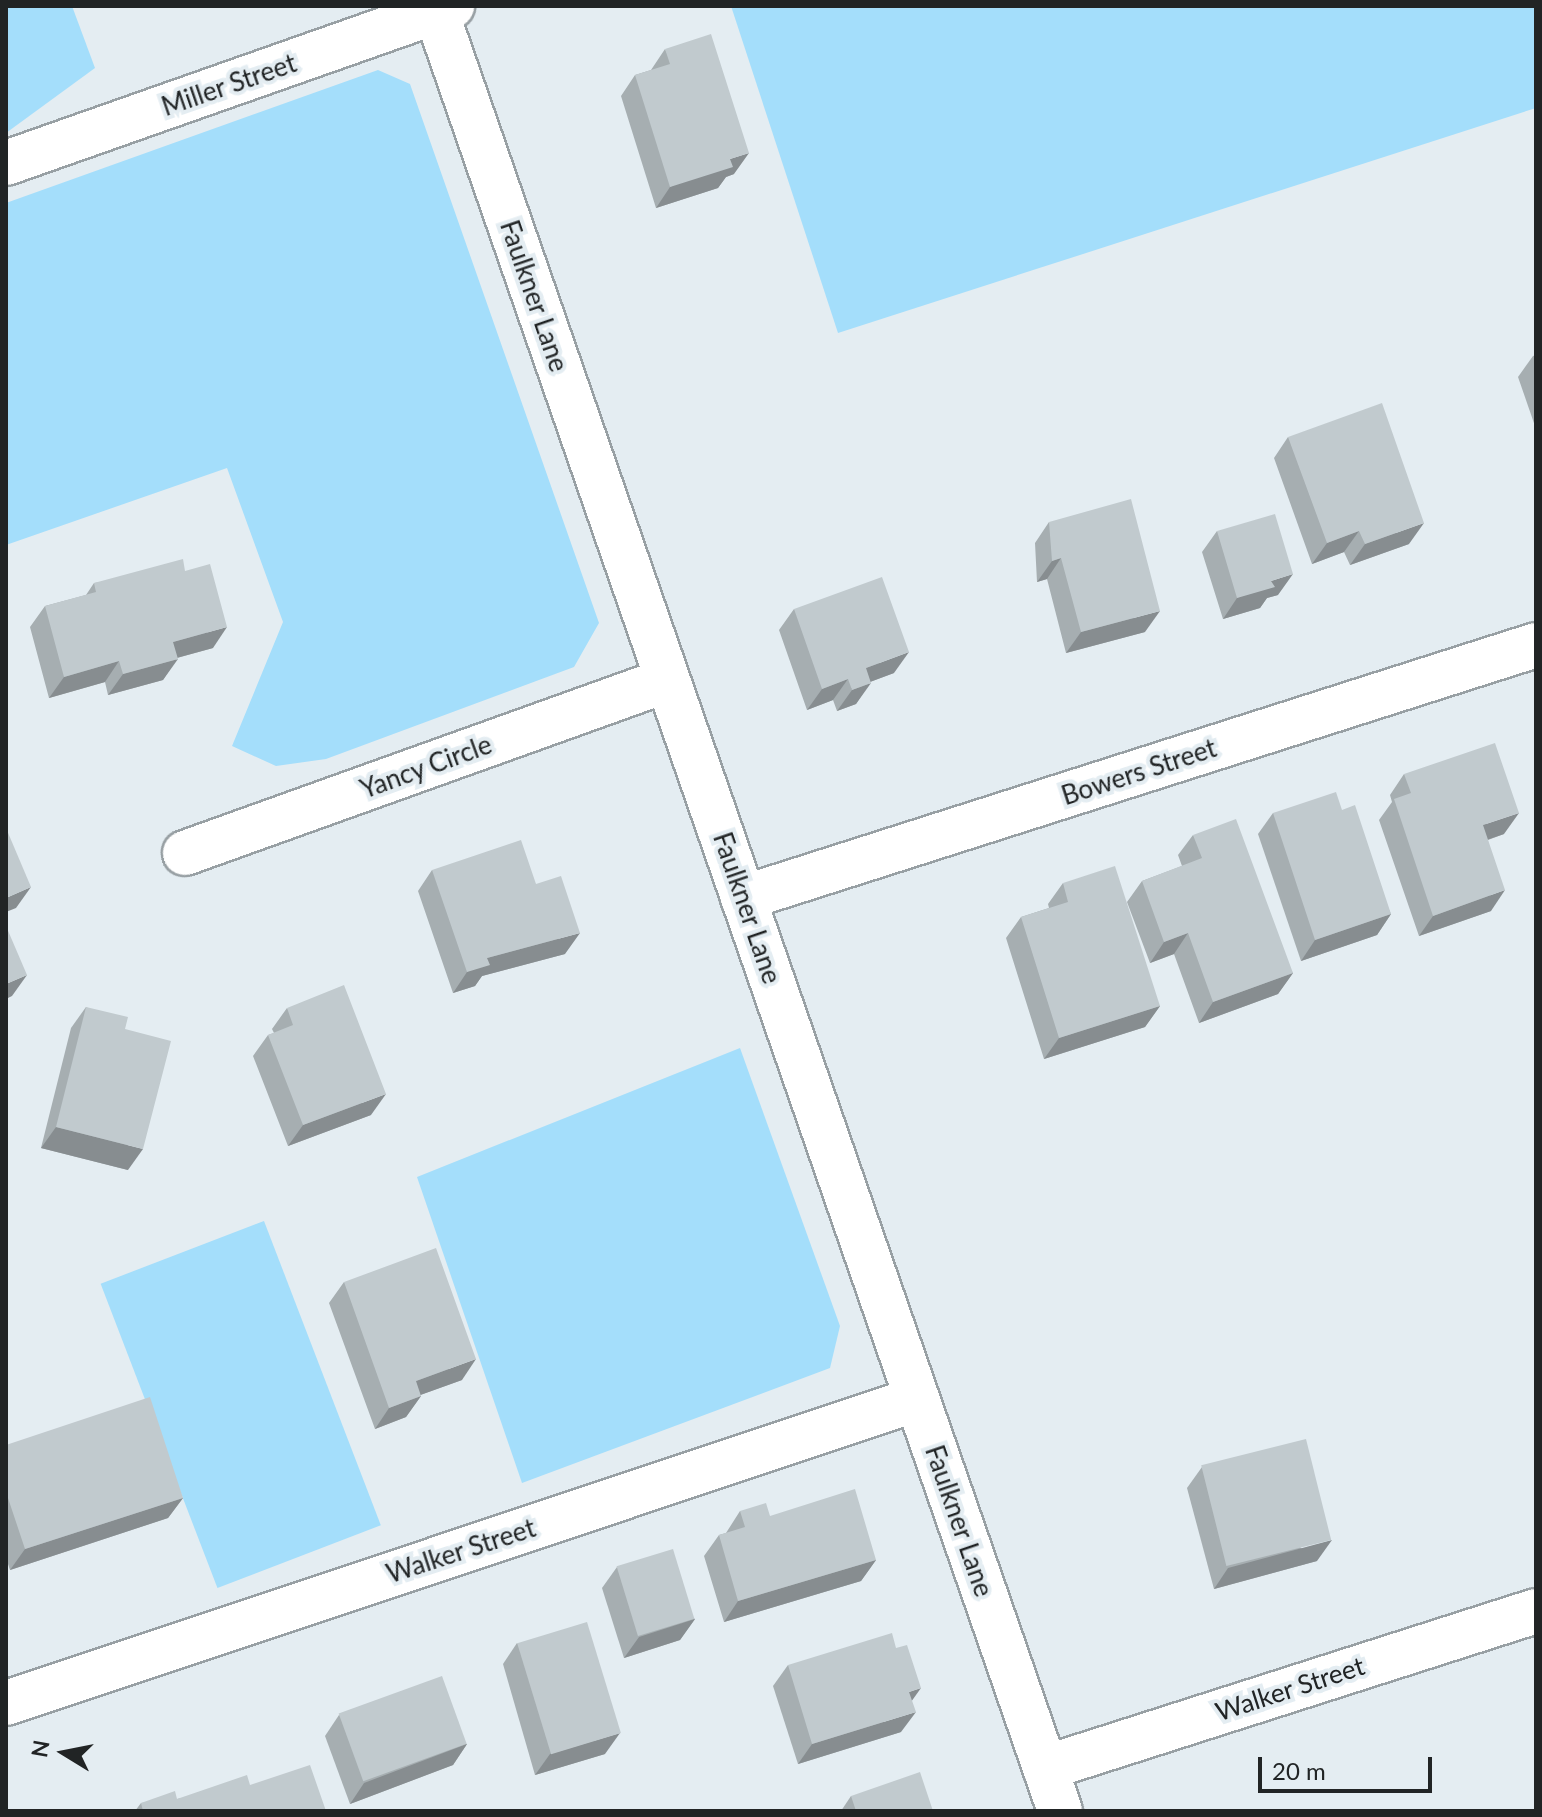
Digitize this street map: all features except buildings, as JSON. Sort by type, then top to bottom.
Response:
[{"type":"street","name":"Miller Street","points":[[6,163],[440,8]]},
{"type":"street","name":"Faulkner Lane","points":[[440,8],[667,680],[1060,1811]]},
{"type":"street","name":"Bowers Street","points":[[743,898],[1536,645]]},
{"type":"street","name":"Yancy Circle","points":[[185,853],[667,680]]},
{"type":"street","name":"Walker Street","points":[[6,1703],[917,1399]]},
{"type":"street","name":"Walker Street","points":[[1045,1768],[1536,1611]]},
{"type":"shaded area","points":[[6,6],[72,6],[95,68],[6,133]]},
{"type":"shaded area","points":[[731,6],[1536,6],[1536,108],[838,333]]},
{"type":"shaded area","points":[[378,70],[410,84],[599,623],[574,667],[326,759],[276,766],[232,746],[283,622],[227,468],[6,545],[6,203]]},
{"type":"shaded area","points":[[740,1048],[840,1326],[830,1368],[522,1483],[417,1177]]},
{"type":"shaded area","points":[[264,1221],[381,1525],[217,1588],[101,1284]]}]
